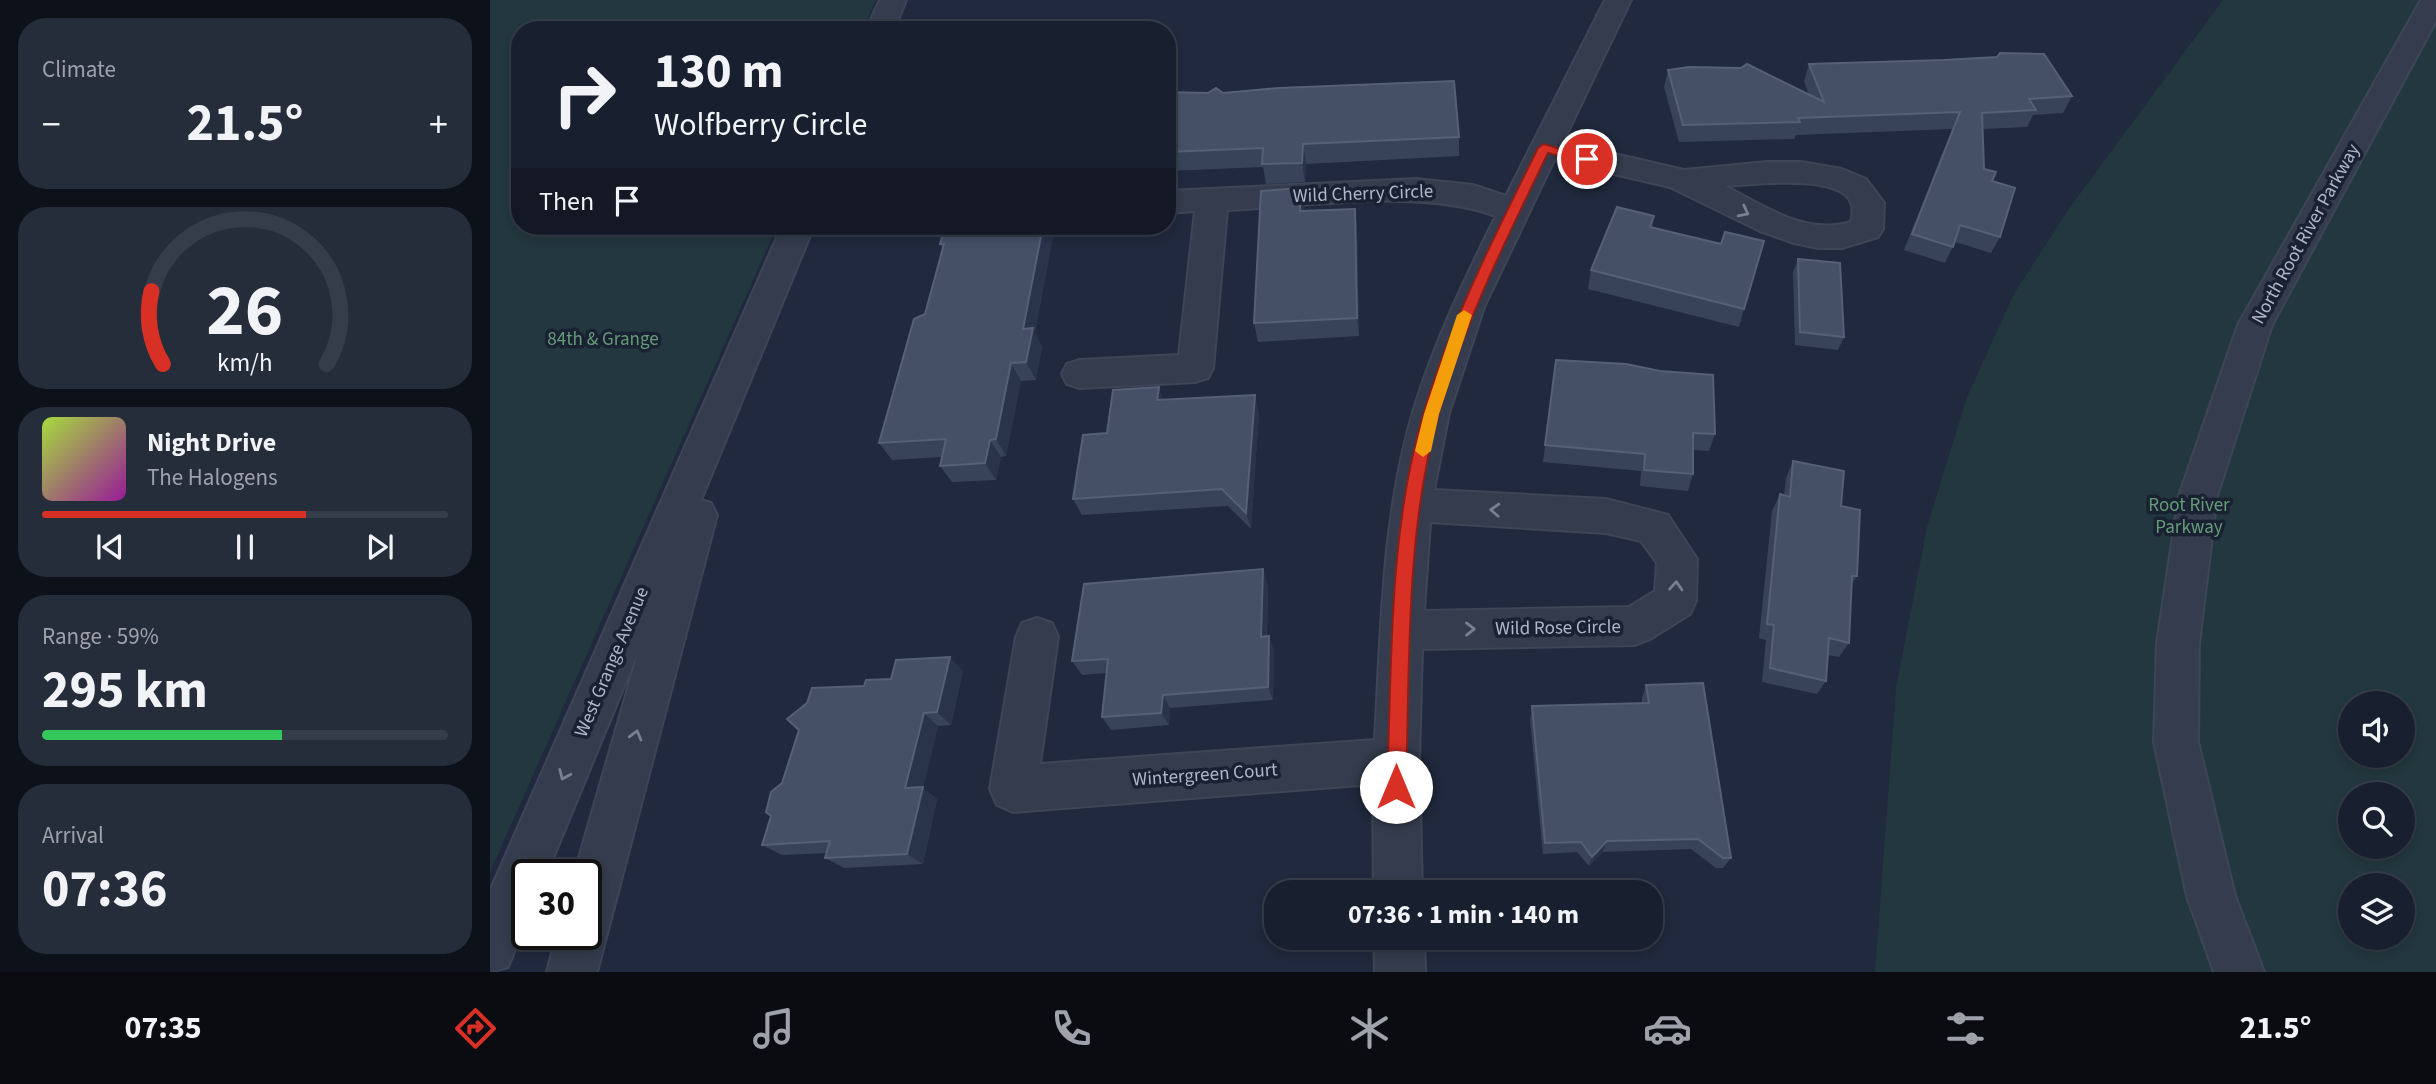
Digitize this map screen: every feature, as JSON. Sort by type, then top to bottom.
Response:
[{"type":"street","points":[[884,21],[893,0]]},
{"type":"street","points":[[1398,880],[1396,760],[1402,630],[1412,505],[1431,414],[1463,319],[1513,210],[1618,0]]},
{"type":"street","name":"North Root River Parkway","points":[[2239,972],[2211,896],[2176,742],[2178,643],[2198,496],[2255,325],[2434,0]]},
{"type":"street","points":[[1544,148],[1683,181],[1758,219],[1822,239],[1849,237],[1867,229],[1872,212],[1868,196],[1852,181],[1821,174],[1781,173],[1683,181]]},
{"type":"street","name":"Wild Cherry Circle","points":[[1176,202],[1416,191],[1473,196],[1513,210]]},
{"type":"street","points":[[1080,374],[1195,368],[1212,200]]},
{"type":"street","name":"West Grange Avenue","points":[[490,949],[794,235]]},
{"type":"street","name":"West Grange Avenue","points":[[602,860],[735,374]]},
{"type":"street","name":"Wild Rose Circle","points":[[1402,630],[1634,626],[1675,601],[1678,559],[1654,527],[1606,516],[1412,505]]},
{"type":"street","name":"Wintergreen Court","points":[[1037,636],[1013,789],[1396,760]]},
{"type":"street","points":[[572,972],[578,950]]},
{"type":"street","points":[[1399,950],[1400,972]]},
{"type":"green space","name":"84th & Grange","points":[[490,0],[876,0],[867,21],[511,21],[511,235],[773,235],[490,872]]},
{"type":"green space","name":"Root River Parkway","points":[[2223,0],[2436,0],[2436,972],[1875,972],[1896,688],[1927,527],[1967,397],[2015,292],[2071,206]]},
{"type":"building","points":[[2000,53],[2044,54],[2072,96],[2029,99],[2036,110],[1982,113],[1984,169],[1996,172],[1992,181],[2015,188],[2000,237],[1960,225],[1953,247],[1912,234],[1960,112],[1798,118],[1800,122],[1683,125],[1668,70],[1689,67],[1741,68],[1747,64],[1824,102],[1809,64],[1997,57]]},
{"type":"building","points":[[1454,81],[1459,137],[1303,144],[1302,163],[1262,164],[1263,148],[1176,152],[1176,92],[1208,93],[1216,88],[1223,93]]},
{"type":"building","points":[[1301,188],[1300,211],[1355,209],[1357,318],[1254,323],[1261,191]]},
{"type":"building","points":[[1617,207],[1654,216],[1650,227],[1721,244],[1725,232],[1764,241],[1744,309],[1591,270]]},
{"type":"building","points":[[942,235],[1041,235],[1023,329],[1033,328],[1026,362],[1011,363],[996,439],[990,440],[985,463],[940,466],[946,439],[879,443],[914,319],[925,314],[944,244],[940,244]]},
{"type":"building","points":[[1798,259],[1840,263],[1844,337],[1800,332]]},
{"type":"building","points":[[1556,360],[1626,364],[1660,371],[1713,375],[1715,434],[1693,433],[1693,474],[1644,470],[1645,454],[1545,445]]},
{"type":"building","points":[[1159,387],[1157,400],[1255,395],[1246,513],[1222,489],[1073,499],[1083,435],[1107,433],[1113,390]]},
{"type":"building","points":[[1793,461],[1844,471],[1841,506],[1860,510],[1857,576],[1852,576],[1849,643],[1829,638],[1826,681],[1770,668],[1774,625],[1767,624],[1780,494],[1790,497]]},
{"type":"building","points":[[1263,569],[1261,637],[1269,636],[1268,687],[1163,695],[1161,713],[1102,717],[1108,659],[1072,661],[1084,584]]},
{"type":"building","points":[[950,657],[937,712],[924,713],[905,788],[923,787],[907,854],[825,858],[830,841],[762,845],[771,816],[766,812],[771,792],[782,783],[799,730],[787,719],[807,703],[812,688],[864,686],[866,680],[891,679],[896,660]]},
{"type":"building","points":[[1703,683],[1731,858],[1723,858],[1698,839],[1607,841],[1592,857],[1581,842],[1545,843],[1532,706],[1649,703],[1646,685]]},
{"type":"slow traffic","points":[[1423,451],[1431,414],[1464,315]]},
{"type":"route","points":[[1396,787],[1402,630],[1412,505],[1431,414],[1467,307],[1544,148],[1587,159]]}]
